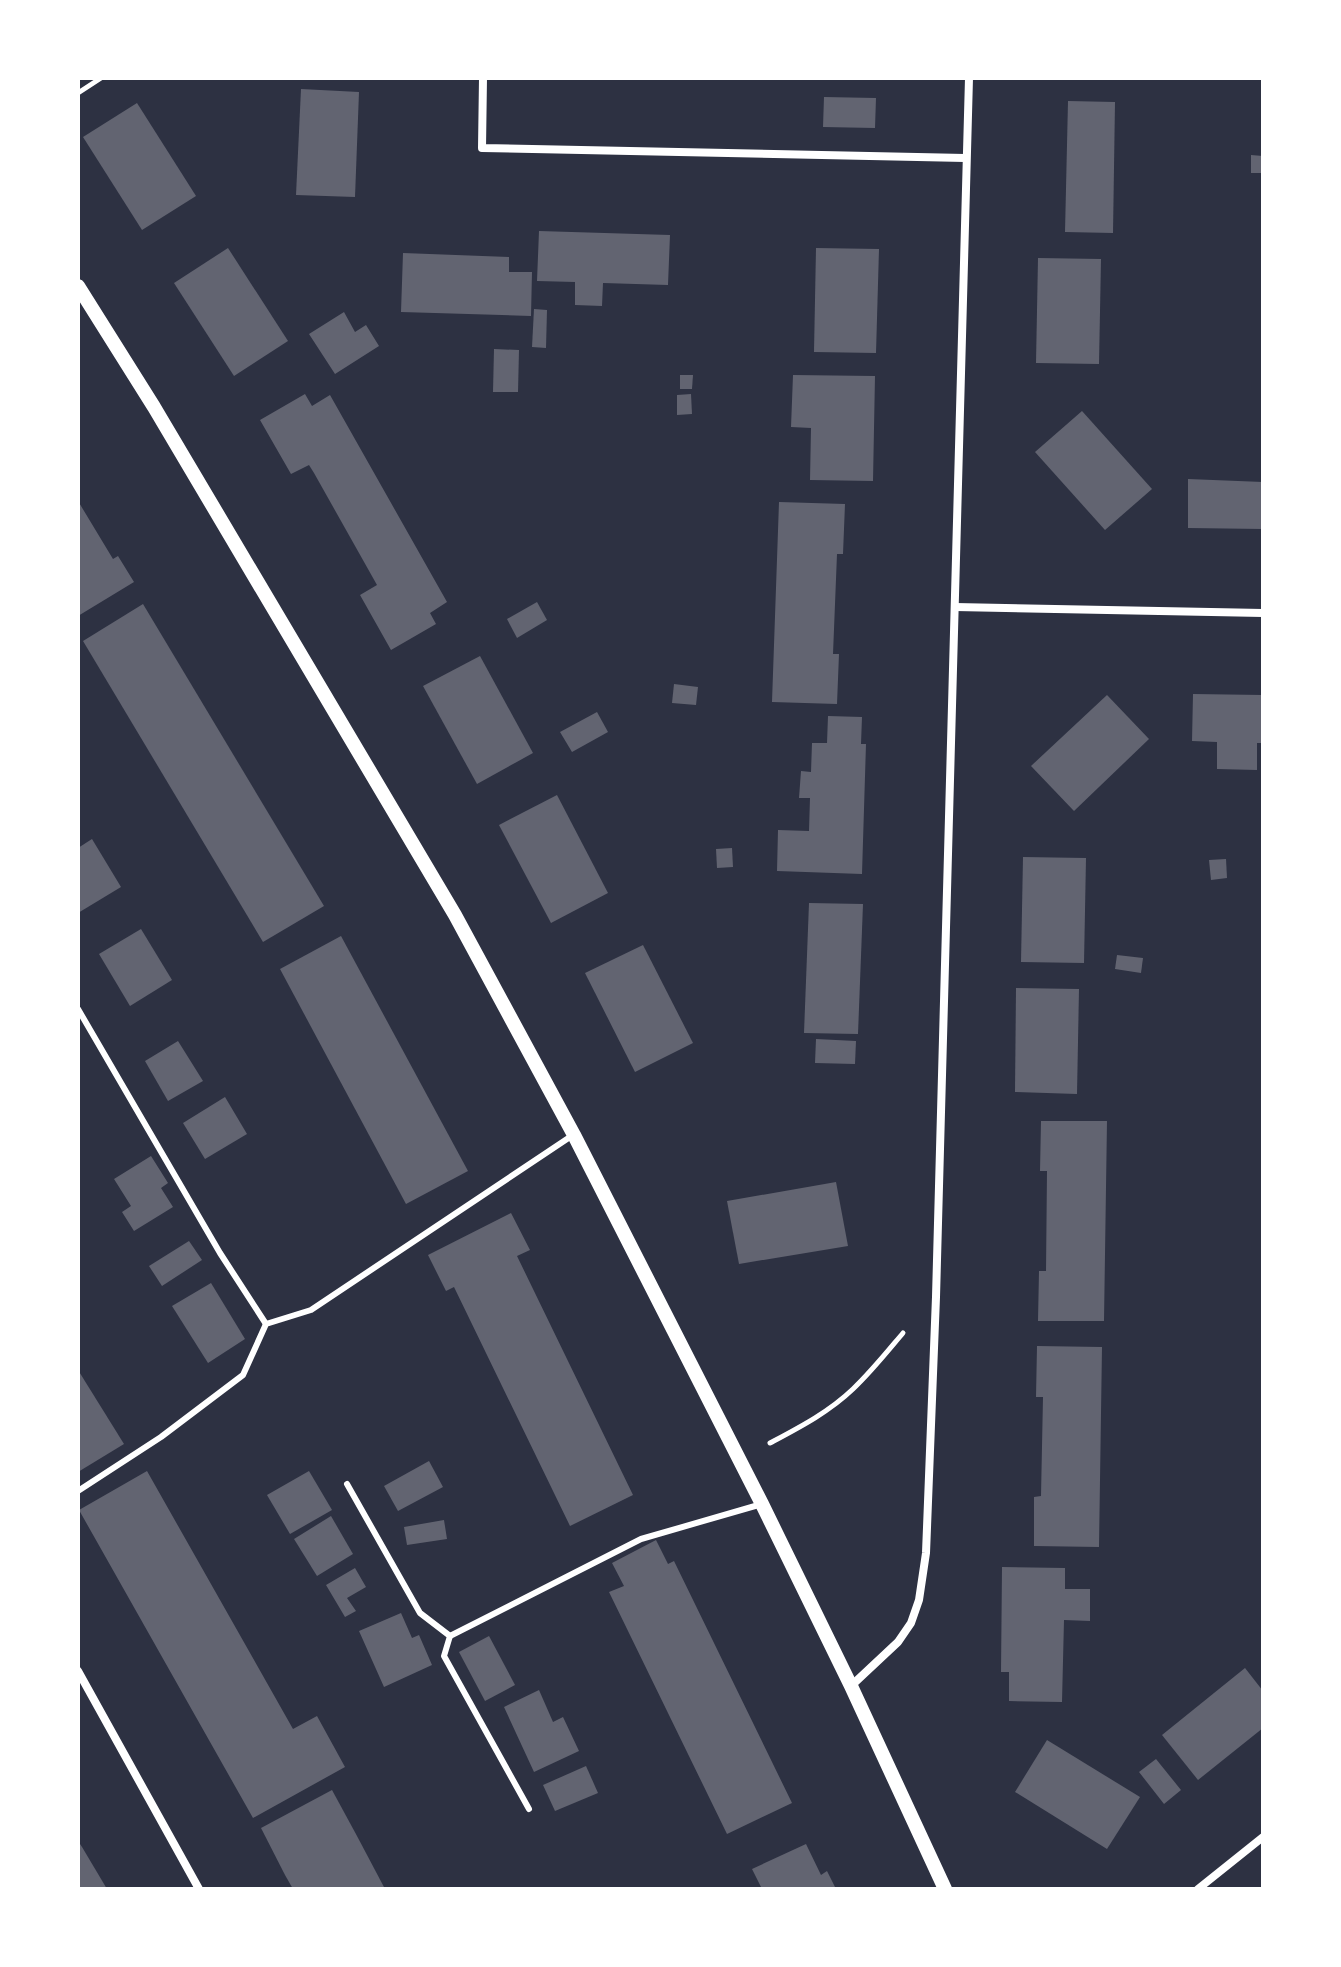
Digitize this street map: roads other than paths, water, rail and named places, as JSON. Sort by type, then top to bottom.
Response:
[{"type":"street","points":[[483,78],[482,148],[965,158]]},
{"type":"street","points":[[851,1686],[898,1642],[911,1623],[919,1600],[926,1553],[936,1297],[969,78]]},
{"type":"street","points":[[78,286],[154,407],[455,915],[574,1135],[762,1504],[945,1889]]},
{"type":"street","points":[[955,607],[1263,613]]},
{"type":"street","points":[[78,1671],[199,1889]]},
{"type":"street","points":[[1198,1889],[1263,1837]]},
{"type":"lane","points":[[78,1009],[220,1253],[266,1324]]},
{"type":"lane","points":[[78,1491],[161,1437],[243,1375],[266,1324],[311,1310],[574,1135]]},
{"type":"lane","points":[[347,1484],[420,1613],[450,1636]]},
{"type":"lane","points":[[529,1809],[444,1656],[450,1636],[641,1539],[762,1504]]}]
